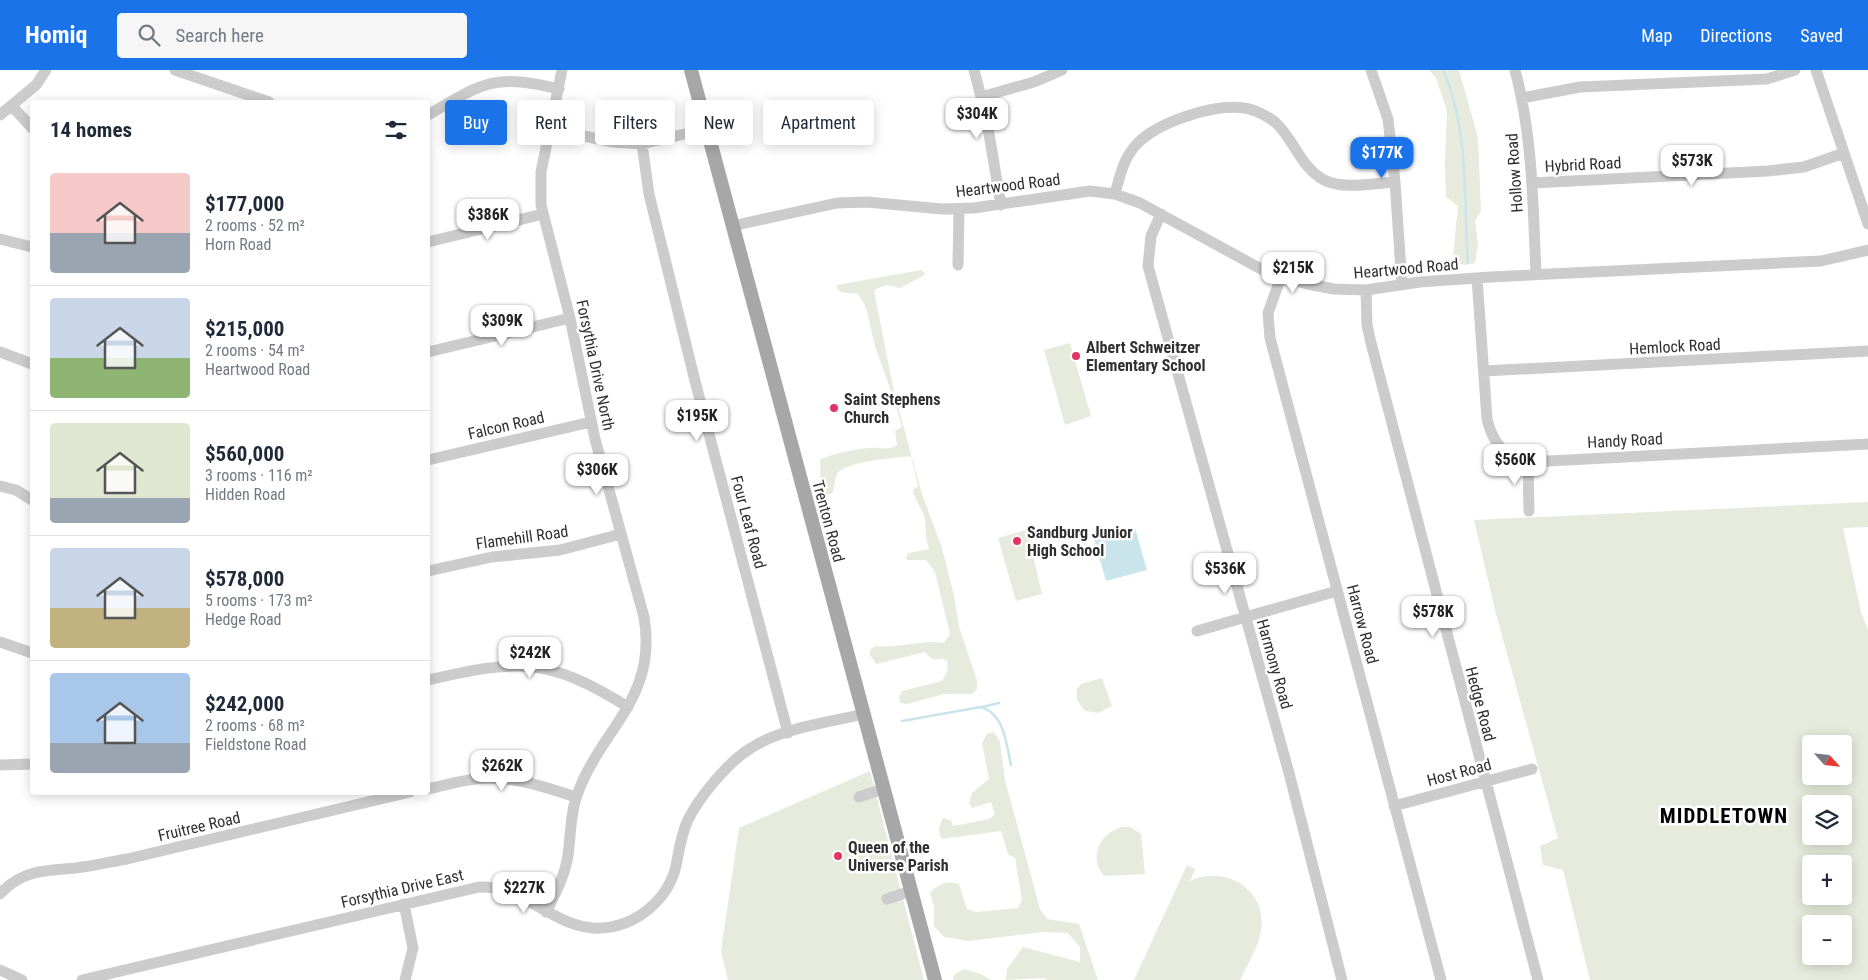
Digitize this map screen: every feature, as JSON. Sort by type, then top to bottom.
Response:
[{"type":"main road","name":"Trenton Road","points":[[691,70],[699,100]]},
{"type":"main road","name":"Trenton Road","points":[[710,145],[935,980]]},
{"type":"street","points":[[0,115],[36,85],[46,70]]},
{"type":"street","points":[[175,70],[263,100]]},
{"type":"street","name":"Forsythia Drive North","points":[[557,100],[562,70]]},
{"type":"street","points":[[974,70],[986,116],[1001,205]]},
{"type":"street","points":[[981,97],[1034,82],[1062,70]]},
{"type":"street","points":[[1371,70],[1388,119],[1396,182],[1402,285]]},
{"type":"street","name":"Hollow Road","points":[[1515,70],[1522,98],[1532,183],[1536,275]]},
{"type":"street","points":[[1522,98],[1572,88],[1768,78],[1795,70]]},
{"type":"street","points":[[1816,70],[1868,224]]},
{"type":"street","points":[[430,114],[463,92],[487,83],[521,81],[559,89]]},
{"type":"street","points":[[12,106],[30,126]]},
{"type":"street","points":[[1115,194],[1126,159],[1148,134],[1186,117],[1236,108],[1253,110],[1274,122],[1308,167],[1324,180],[1339,184],[1396,182]]},
{"type":"street","name":"Forsythia Drive North","points":[[546,912],[559,886],[566,865],[576,797],[581,784],[628,707],[640,682],[647,643],[644,617],[591,422],[570,318],[543,214],[541,172],[547,145]]},
{"type":"street","name":"Four Leaf Road","points":[[642,145],[649,194],[694,381],[788,733]]},
{"type":"street","name":"Hybrid Road","points":[[1532,183],[1768,171],[1804,167],[1844,153]]},
{"type":"street","name":"Heartwood Road","points":[[732,226],[837,203],[867,202],[959,209],[1001,205],[1078,192],[1115,194],[1161,214],[1243,260],[1281,277],[1334,289],[1366,290],[1477,278],[1821,261],[1868,250]]},
{"type":"street","points":[[958,264],[959,209]]},
{"type":"street","points":[[430,242],[543,214]]},
{"type":"street","name":"Harmony Road","points":[[1161,214],[1151,236],[1148,266],[1291,781],[1342,980]]},
{"type":"street","points":[[0,239],[30,246]]},
{"type":"street","name":"Harrow Road","points":[[1281,277],[1268,313],[1270,338],[1441,980]]},
{"type":"street","name":"Handy Road","points":[[1477,278],[1487,419],[1493,438],[1509,455],[1528,461],[1868,444]]},
{"type":"street","name":"Hedge Road","points":[[1366,290],[1371,343],[1484,782],[1538,980]]},
{"type":"street","points":[[430,352],[570,318]]},
{"type":"street","points":[[0,352],[30,363]]},
{"type":"street","name":"Hemlock Road","points":[[1484,371],[1868,352]]},
{"type":"street","name":"Falcon Road","points":[[430,460],[591,422]]},
{"type":"street","points":[[1528,461],[1529,511]]},
{"type":"street","points":[[0,486],[16,490],[30,499]]},
{"type":"street","name":"Flamehill Road","points":[[430,571],[485,558],[560,550],[621,534]]},
{"type":"street","points":[[1197,631],[1337,591]]},
{"type":"street","points":[[0,642],[30,652]]},
{"type":"street","points":[[430,680],[497,665],[534,666],[580,679],[628,707]]},
{"type":"street","name":"Forsythia Drive East","points":[[82,980],[479,887],[491,887],[510,891],[546,912],[575,925],[603,928],[626,922],[645,912],[667,888],[676,867],[679,845],[686,823],[706,792],[750,748],[788,733],[863,714]]},
{"type":"street","points":[[0,765],[30,764]]},
{"type":"street","name":"Host Road","points":[[1394,806],[1532,769]]},
{"type":"street","points":[[430,789],[465,781],[497,778],[521,781],[576,797]]},
{"type":"street","points":[[859,797],[883,789]]},
{"type":"street","name":"Fruitree Road","points":[[0,894],[26,875],[39,870],[95,865],[127,859],[397,795]]},
{"type":"street","points":[[887,899],[911,891]]},
{"type":"street","points":[[404,904],[413,948],[405,980]]},
{"type":"street","points":[[0,970],[22,980]]},
{"type":"shaded area","points":[[1429,70],[1459,70],[1478,138],[1481,211],[1475,221],[1478,246],[1475,263],[1465,265],[1458,263],[1453,257],[1458,206],[1446,197],[1447,111],[1436,78]]},
{"type":"shaded area","points":[[921,270],[925,273],[923,276],[900,288],[886,285],[874,291],[894,392],[922,494],[942,548],[954,595],[959,627],[977,680],[977,689],[972,694],[944,694],[907,704],[900,703],[899,697],[902,691],[942,681],[947,672],[948,662],[942,658],[933,659],[925,652],[876,664],[870,655],[870,650],[875,646],[884,647],[927,642],[944,643],[950,634],[935,572],[926,560],[907,560],[906,557],[909,553],[929,549],[924,516],[913,490],[918,486],[911,456],[871,461],[850,466],[837,474],[832,493],[821,497],[820,459],[858,449],[894,447],[897,445],[895,431],[902,427],[876,349],[865,306],[858,294],[841,292],[837,289],[837,285]]},
{"type":"shaded area","points":[[1070,343],[1091,416],[1065,425],[1044,350]]},
{"type":"shaded area","points":[[1868,502],[1868,527],[1843,528],[1861,612],[1868,630],[1868,980],[1590,980],[1563,870],[1543,865],[1540,846],[1558,838],[1496,614],[1474,520]]},
{"type":"shaded area","points":[[1027,530],[1042,594],[1016,601],[998,538]]},
{"type":"shaded area","points":[[1102,678],[1112,706],[1098,713],[1085,711],[1077,700],[1077,689],[1081,684]]},
{"type":"shaded area","points":[[994,732],[1000,742],[1005,780],[1040,909],[1047,919],[1079,924],[1098,980],[1047,980],[1044,978],[1006,980],[1007,969],[1023,947],[1080,962],[1080,947],[1068,933],[1044,932],[969,941],[944,937],[934,926],[934,907],[930,893],[936,887],[943,884],[950,882],[959,884],[967,909],[977,912],[1018,908],[1022,900],[1015,858],[1008,854],[1001,831],[942,839],[939,831],[943,818],[951,820],[953,826],[989,819],[995,814],[991,802],[972,808],[969,803],[972,793],[989,779],[982,743],[987,734]]},
{"type":"shaded area","points":[[870,771],[924,980],[728,980],[721,951],[739,828]]},
{"type":"shaded area","points":[[1130,827],[1141,834],[1145,874],[1104,876],[1099,869],[1097,854],[1102,840],[1114,830]]},
{"type":"shaded area","points":[[1187,865],[1195,869],[1190,881],[1203,877],[1217,876],[1230,878],[1251,892],[1258,903],[1261,916],[1261,930],[1258,943],[1240,980],[1134,980]]},
{"type":"shaded area","points":[[964,969],[981,974],[991,980],[953,980],[954,975]]},
{"type":"water","points":[[1135,528],[1147,570],[1106,581],[1094,540]]},
{"type":"waterway","points":[[1443,70],[1458,116],[1464,165],[1468,263]]},
{"type":"waterway","points":[[982,707],[999,703]]},
{"type":"waterway","points":[[902,721],[981,707],[995,716],[1000,723],[1006,739],[1011,765]]},
{"type":"place","name":"Albert Schweitzer Elementary School","points":[[1076,356]]},
{"type":"place","name":"Saint Stephens Church","points":[[834,408]]},
{"type":"place","name":"Sandburg Junior High School","points":[[1017,541]]},
{"type":"place","name":"Queen of the Universe Parish","points":[[838,856]]},
{"type":"district","name":"MIDDLETOWN","points":[[1724,816]]}]
